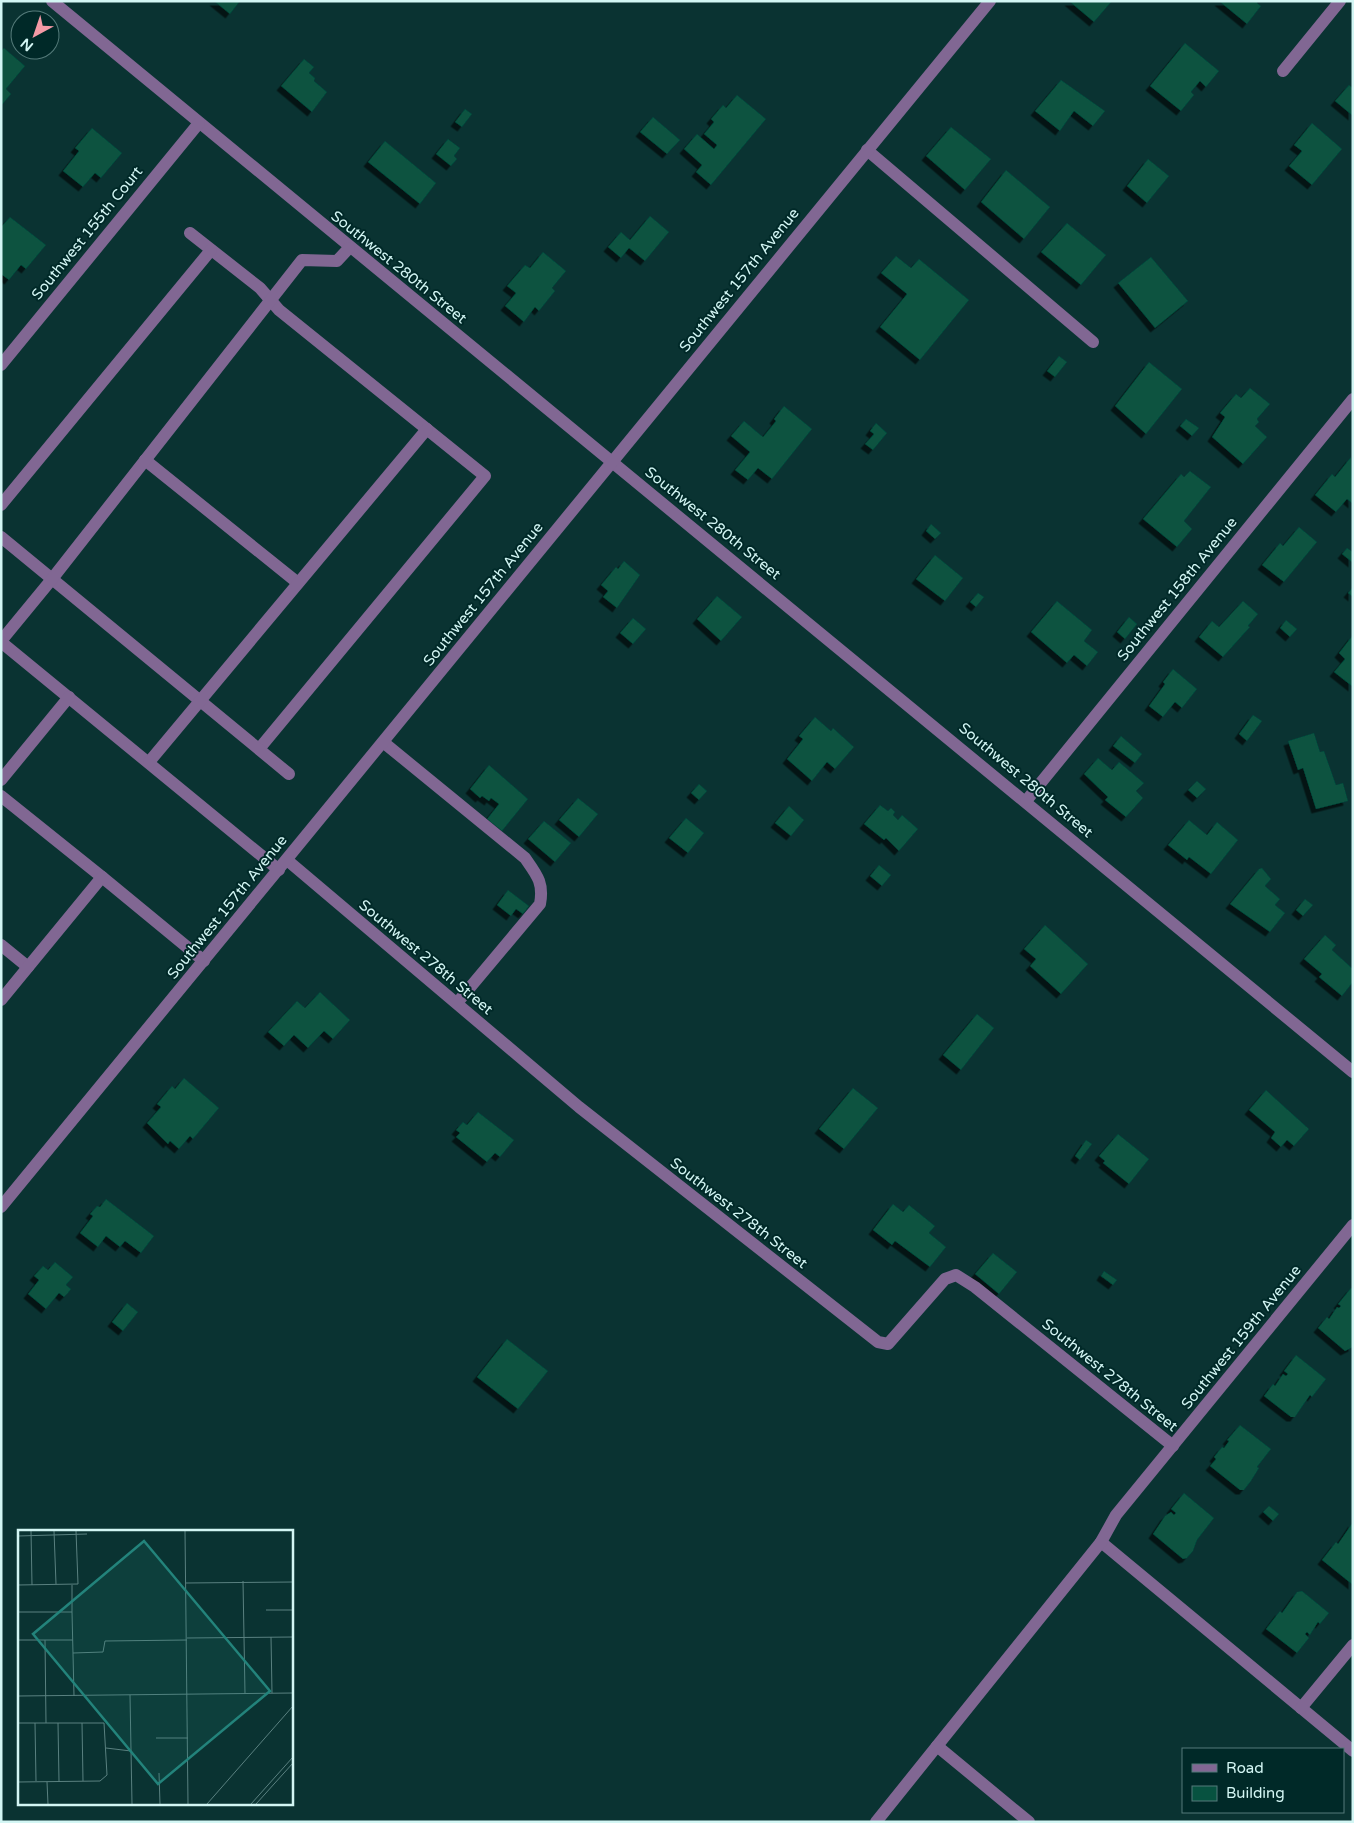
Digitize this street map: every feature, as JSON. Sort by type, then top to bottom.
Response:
[{"type":"street","name":"Southwest 280th Street","points":[[52,1],[349,248],[1026,801],[1353,1072]]},
{"type":"street","name":"Southwest 157th Avenue","points":[[1,1207],[990,1]]},
{"type":"street","points":[[1283,71],[1340,1]]},
{"type":"street","name":"Southwest 155th Court","points":[[1,365],[199,123]]},
{"type":"street","points":[[867,150],[1093,342]]},
{"type":"street","points":[[190,233],[260,288],[279,310],[485,476],[259,749]]},
{"type":"street","points":[[1,641],[52,579],[302,260],[337,261],[349,248]]},
{"type":"street","points":[[1,505],[211,250]]},
{"type":"street","name":"Southwest 158th Avenue","points":[[1026,801],[1353,399]]},
{"type":"street","points":[[149,762],[426,429]]},
{"type":"street","points":[[145,460],[298,583]]},
{"type":"street","points":[[1,537],[289,774]]},
{"type":"street","name":"Southwest 278th Street","points":[[1,641],[149,762],[457,1003],[602,1126],[878,1342],[888,1344],[945,1279],[956,1275],[975,1287],[1173,1446]]},
{"type":"street","points":[[1,780],[69,697]]},
{"type":"street","points":[[383,742],[525,858],[535,872],[543,889],[540,904],[457,1003]]},
{"type":"street","points":[[1,796],[204,961]]},
{"type":"street","points":[[1,1000],[102,877]]},
{"type":"street","points":[[1,946],[28,967]]},
{"type":"street","name":"Southwest 159th Avenue","points":[[876,1822],[1101,1542],[1116,1515],[1353,1224]]},
{"type":"street","points":[[1101,1542],[1353,1751]]},
{"type":"street","points":[[1301,1708],[1353,1645]]},
{"type":"street","points":[[937,1746],[1029,1822]]},
{"type":"building","points":[[214,1],[240,1],[230,14]]},
{"type":"building","points":[[1069,1],[1112,1],[1094,22]]},
{"type":"building","points":[[1219,1],[1258,1],[1257,3],[1261,6],[1247,24]]},
{"type":"building","points":[[1185,43],[1219,71],[1206,87],[1200,81],[1191,92],[1194,95],[1181,111],[1150,86]]},
{"type":"building","points":[[4,48],[10,53],[10,60],[18,60],[25,66],[6,89],[11,94],[1,106],[1,51]]},
{"type":"building","points":[[304,59],[314,67],[309,73],[315,78],[314,81],[327,92],[312,112],[281,86]]},
{"type":"building","points":[[1061,80],[1105,111],[1093,126],[1074,111],[1060,131],[1035,111]]},
{"type":"building","points":[[1349,85],[1353,88],[1353,116],[1335,101]]},
{"type":"building","points":[[737,95],[766,119],[711,185],[696,172],[702,165],[684,149],[697,134],[714,149],[717,145],[704,134],[714,122],[711,119],[723,105],[726,108]]},
{"type":"building","points":[[465,109],[472,114],[462,127],[455,122]]},
{"type":"building","points":[[653,117],[680,140],[667,154],[640,132]]},
{"type":"building","points":[[1312,123],[1342,149],[1312,185],[1289,166],[1302,151],[1294,145]]},
{"type":"building","points":[[951,127],[991,159],[965,190],[926,156]]},
{"type":"building","points":[[92,128],[122,153],[101,178],[95,173],[83,187],[63,171],[79,151],[75,148]]},
{"type":"building","points":[[448,139],[460,148],[454,156],[457,159],[451,166],[436,154]]},
{"type":"building","points":[[385,141],[436,183],[420,204],[368,162]]},
{"type":"building","points":[[1148,159],[1169,176],[1147,203],[1127,186]]},
{"type":"building","points":[[1006,170],[1050,207],[1024,239],[981,202]]},
{"type":"building","points":[[650,216],[669,232],[645,261],[629,248],[621,258],[608,247],[621,232],[630,240]]},
{"type":"building","points":[[10,217],[46,245],[26,269],[21,265],[9,280],[1,274],[1,227]]},
{"type":"building","points":[[1067,223],[1106,255],[1081,285],[1041,252]]},
{"type":"building","points":[[543,252],[566,271],[552,288],[555,291],[539,311],[535,307],[524,322],[505,306],[516,293],[507,286],[525,265],[530,268]]},
{"type":"building","points":[[896,256],[911,268],[919,259],[969,300],[920,360],[880,327],[907,294],[881,273]]},
{"type":"building","points":[[1151,257],[1188,301],[1155,328],[1118,283]]},
{"type":"building","points":[[1059,356],[1067,362],[1055,377],[1047,371]]},
{"type":"building","points":[[1149,362],[1182,389],[1146,434],[1115,406]]},
{"type":"building","points":[[1250,388],[1270,404],[1257,419],[1259,422],[1255,426],[1267,437],[1243,464],[1212,437],[1225,417],[1220,413],[1236,394],[1241,398]]},
{"type":"building","points":[[784,406],[812,429],[772,479],[758,468],[748,480],[735,470],[750,452],[731,436],[744,421],[763,437],[776,421],[774,419]]},
{"type":"building","points":[[1186,419],[1199,428],[1192,436],[1180,426]]},
{"type":"building","points":[[876,423],[887,433],[873,450],[865,444],[874,434],[870,431]]},
{"type":"building","points":[[1351,457],[1353,504],[1347,499],[1336,512],[1315,495],[1332,474],[1335,477]]},
{"type":"building","points":[[1190,471],[1211,487],[1184,521],[1192,529],[1177,547],[1143,519],[1181,474],[1184,477]]},
{"type":"building","points":[[931,524],[941,533],[935,539],[926,531]]},
{"type":"building","points":[[1299,527],[1317,542],[1284,582],[1262,565],[1280,543],[1283,546]]},
{"type":"building","points":[[1347,548],[1353,552],[1353,563],[1342,554]]},
{"type":"building","points":[[935,555],[963,578],[945,601],[916,579]]},
{"type":"building","points":[[624,561],[640,575],[617,608],[603,597],[608,591],[601,585],[616,567],[618,569]]},
{"type":"building","points":[[1353,587],[1353,597],[1348,593]]},
{"type":"building","points":[[978,593],[984,597],[976,607],[970,602]]},
{"type":"building","points":[[717,596],[742,617],[721,641],[697,619]]},
{"type":"building","points":[[1057,601],[1092,630],[1084,641],[1098,652],[1087,666],[1074,655],[1067,663],[1031,632]]},
{"type":"building","points":[[1243,601],[1258,614],[1248,626],[1250,627],[1223,657],[1199,637],[1212,621],[1219,627]]},
{"type":"building","points":[[1129,617],[1137,624],[1125,639],[1117,632]]},
{"type":"building","points":[[633,618],[646,629],[633,644],[620,633]]},
{"type":"building","points":[[1286,620],[1297,629],[1290,637],[1280,628]]},
{"type":"building","points":[[1353,635],[1353,687],[1334,672],[1345,659],[1339,653]]},
{"type":"building","points":[[1173,669],[1197,689],[1182,708],[1175,702],[1163,717],[1149,706]]},
{"type":"building","points":[[1253,715],[1262,721],[1247,741],[1239,734]]},
{"type":"building","points":[[815,717],[831,731],[833,728],[854,747],[835,769],[827,762],[812,781],[787,759],[803,739],[799,736]]},
{"type":"building","points":[[1314,733],[1320,752],[1324,751],[1336,785],[1343,783],[1348,801],[1316,809],[1303,768],[1298,770],[1288,741]]},
{"type":"building","points":[[1121,736],[1142,754],[1135,763],[1113,746]]},
{"type":"building","points":[[1098,758],[1112,770],[1119,762],[1144,783],[1136,791],[1143,798],[1126,817],[1105,800],[1108,797],[1084,774]]},
{"type":"building","points":[[489,765],[528,799],[502,831],[487,819],[499,804],[491,798],[489,801],[482,796],[480,798],[470,789]]},
{"type":"building","points":[[1197,781],[1206,789],[1197,798],[1188,790]]},
{"type":"building","points":[[699,784],[707,791],[699,800],[691,793]]},
{"type":"building","points":[[578,798],[598,814],[579,837],[559,820]]},
{"type":"building","points":[[880,805],[888,811],[891,808],[895,812],[893,815],[898,820],[902,815],[918,829],[899,851],[886,838],[884,840],[864,824]]},
{"type":"building","points":[[789,806],[804,820],[791,836],[775,823]]},
{"type":"building","points":[[686,818],[704,833],[688,853],[669,838]]},
{"type":"building","points":[[1189,820],[1207,835],[1217,822],[1238,840],[1211,874],[1189,857],[1187,860],[1168,845]]},
{"type":"building","points":[[544,821],[571,843],[555,862],[528,839]]},
{"type":"building","points":[[879,865],[891,875],[882,886],[870,876]]},
{"type":"building","points":[[1262,868],[1271,879],[1265,886],[1280,899],[1275,905],[1285,913],[1270,932],[1230,904],[1259,869]]},
{"type":"building","points":[[508,890],[529,906],[523,914],[516,909],[511,916],[497,905]]},
{"type":"building","points":[[1305,899],[1313,905],[1303,916],[1296,910]]},
{"type":"building","points":[[1045,925],[1088,964],[1061,994],[1030,966],[1036,959],[1024,949]]},
{"type":"building","points":[[1325,935],[1336,945],[1332,950],[1353,969],[1353,982],[1342,996],[1319,977],[1322,974],[1304,959]]},
{"type":"building","points":[[320,992],[350,1020],[333,1039],[324,1031],[308,1048],[294,1035],[284,1046],[268,1032],[297,1001],[305,1008]]},
{"type":"building","points":[[977,1014],[994,1028],[961,1070],[943,1055]]},
{"type":"building","points":[[184,1078],[219,1108],[193,1139],[190,1136],[179,1149],[170,1141],[168,1144],[147,1123],[161,1107],[157,1104],[172,1086],[175,1089]]},
{"type":"building","points":[[853,1088],[878,1108],[844,1149],[819,1129]]},
{"type":"building","points":[[1266,1090],[1309,1129],[1294,1146],[1287,1140],[1281,1147],[1271,1138],[1275,1132],[1249,1110]]},
{"type":"building","points":[[478,1112],[514,1140],[500,1157],[495,1153],[487,1162],[456,1137],[460,1133],[456,1130],[463,1122],[467,1125]]},
{"type":"building","points":[[1118,1134],[1149,1159],[1129,1184],[1103,1163],[1105,1161],[1099,1156]]},
{"type":"building","points":[[1086,1140],[1092,1144],[1080,1160],[1075,1156]]},
{"type":"building","points":[[106,1199],[154,1236],[141,1253],[125,1241],[120,1247],[106,1236],[98,1247],[80,1233],[93,1216],[90,1214],[97,1206],[100,1207]]},
{"type":"building","points":[[893,1204],[903,1212],[909,1205],[935,1226],[929,1233],[946,1247],[930,1267],[895,1241],[892,1245],[873,1230]]},
{"type":"building","points":[[993,1253],[1017,1272],[999,1294],[975,1274]]},
{"type":"building","points":[[55,1262],[73,1277],[66,1285],[71,1289],[64,1297],[59,1293],[46,1309],[28,1294],[39,1280],[34,1276],[43,1266],[48,1270]]},
{"type":"building","points":[[1104,1271],[1117,1280],[1113,1285],[1101,1276]]},
{"type":"building","points":[[1351,1288],[1353,1289],[1353,1347],[1345,1351],[1318,1328],[1327,1317],[1329,1319],[1337,1307],[1341,1306],[1338,1304]]},
{"type":"building","points":[[127,1303],[138,1312],[123,1331],[112,1322]]},
{"type":"building","points":[[507,1339],[548,1371],[518,1409],[477,1377]]},
{"type":"building","points":[[1296,1355],[1326,1379],[1312,1397],[1310,1395],[1295,1417],[1291,1417],[1264,1396],[1273,1384],[1275,1386],[1283,1374],[1286,1376],[1288,1374],[1284,1371]]},
{"type":"building","points":[[1240,1425],[1271,1449],[1257,1467],[1259,1468],[1244,1490],[1240,1490],[1210,1466],[1216,1459],[1214,1457],[1222,1447],[1224,1448],[1229,1441],[1227,1440]]},
{"type":"building","points":[[1184,1493],[1214,1518],[1197,1540],[1193,1551],[1187,1558],[1183,1559],[1153,1534],[1165,1516],[1171,1512],[1174,1515],[1176,1513],[1171,1509]]},
{"type":"building","points":[[1269,1506],[1279,1514],[1273,1521],[1263,1512]]},
{"type":"building","points":[[1353,1522],[1353,1585],[1322,1560],[1336,1542],[1338,1544]]},
{"type":"building","points":[[1302,1591],[1329,1613],[1320,1624],[1318,1622],[1310,1635],[1307,1632],[1305,1634],[1309,1638],[1297,1653],[1266,1629],[1280,1611],[1282,1613],[1297,1592]]}]
